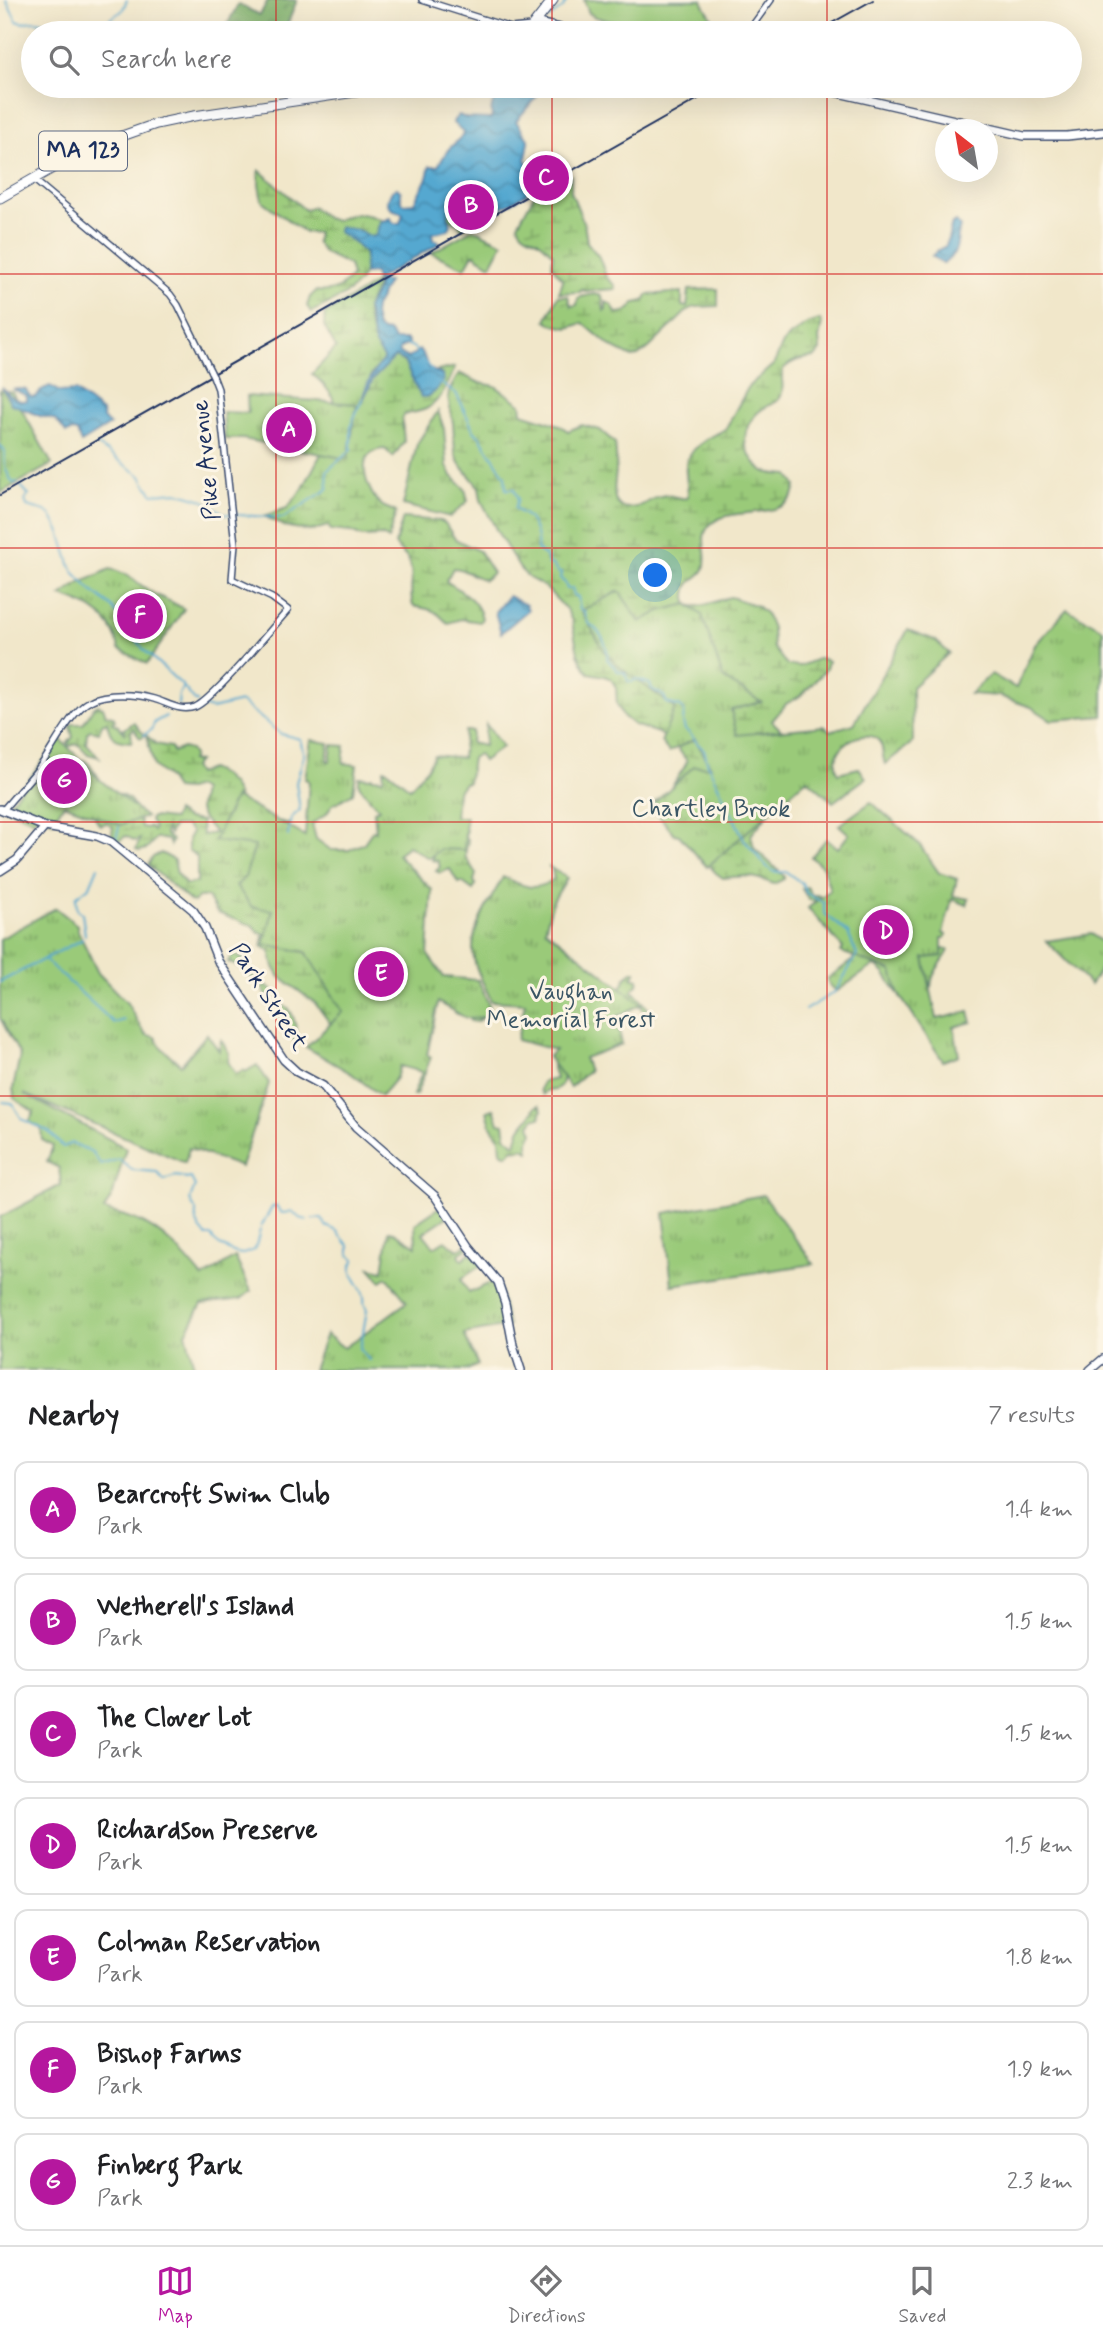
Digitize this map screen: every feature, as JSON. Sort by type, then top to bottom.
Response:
[{"type":"highway","points":[[537,21],[553,0]]},
{"type":"highway","name":"MA 123","points":[[0,198],[95,145],[173,120],[317,98]]},
{"type":"main road","points":[[860,98],[1024,136],[1067,136],[1103,132]]},
{"type":"main road","name":"Park Street","points":[[1,809],[45,827],[97,836],[111,842],[190,906],[205,928],[218,961],[284,1060],[297,1072],[323,1086],[356,1127],[432,1193],[491,1273],[505,1303],[521,1370]]},
{"type":"main road","points":[[0,871],[17,860],[45,827]]},
{"type":"main road","points":[[1090,1370],[1103,1359]]},
{"type":"street","points":[[422,0],[489,21]]},
{"type":"street","points":[[756,21],[771,0]]},
{"type":"street","name":"Pike Avenue","points":[[1,809],[32,777],[87,703],[97,698],[118,696],[152,698],[178,708],[195,706],[222,683],[288,610],[266,595],[233,581],[231,571],[234,544],[218,389],[178,305],[167,290],[33,179]]},
{"type":"green space","points":[[268,0],[297,0],[289,21],[229,21],[238,4],[260,15]]},
{"type":"green space","points":[[584,0],[702,0],[713,21],[612,21],[589,13]]},
{"type":"green space","points":[[259,170],[305,210],[312,207],[326,218],[336,221],[360,214],[383,221],[372,238],[357,230],[355,243],[365,254],[366,265],[358,284],[350,291],[311,312],[307,306],[310,297],[316,291],[332,291],[344,284],[352,276],[349,265],[324,253],[316,242],[318,233],[304,232],[262,201]]},
{"type":"green space","points":[[571,176],[571,192],[584,223],[587,242],[599,257],[607,278],[616,289],[583,289],[580,292],[559,293],[563,280],[552,266],[553,254],[542,243],[524,234],[518,224],[534,195],[562,185]]},
{"type":"green space","points":[[473,184],[475,192],[485,193],[493,201],[494,207],[499,209],[462,229],[459,224],[449,219],[449,207],[455,198]]},
{"type":"green space","points":[[473,229],[503,243],[491,265],[473,254],[465,268],[431,253]]},
{"type":"green space","points":[[377,282],[367,315],[385,358],[371,375],[368,391],[373,379],[395,357],[407,366],[418,390],[442,375],[437,371],[455,367],[453,373],[444,391],[431,406],[404,415],[404,442],[393,457],[385,449],[375,451],[365,463],[367,480],[375,497],[382,505],[396,512],[388,539],[384,536],[362,537],[351,532],[331,530],[328,526],[310,531],[284,526],[264,516],[287,508],[302,490],[323,450],[336,437],[334,401],[327,388],[312,374],[336,348],[324,326],[325,314]]},
{"type":"green space","points":[[718,289],[718,306],[694,307],[688,310],[638,356],[632,357],[610,346],[583,323],[568,328],[546,320],[558,296],[568,296],[571,306],[577,305],[578,298],[599,295],[602,296],[604,311],[606,302],[619,313],[629,310],[634,303],[644,301],[647,295],[682,292],[682,306],[687,307],[689,290]]},
{"type":"green space","points":[[820,320],[820,351],[815,357],[794,361],[783,369],[781,396],[754,417],[747,429],[745,441],[746,448],[757,466],[770,473],[789,475],[796,486],[792,498],[773,509],[734,515],[712,523],[705,533],[704,569],[687,589],[686,599],[689,604],[695,606],[731,597],[757,606],[766,614],[772,628],[773,647],[787,665],[800,666],[820,658],[828,661],[826,669],[802,695],[786,704],[772,721],[784,733],[816,781],[801,780],[775,803],[751,835],[754,848],[784,879],[774,884],[748,876],[723,878],[683,837],[667,794],[687,761],[676,746],[658,733],[634,725],[623,716],[617,704],[616,687],[611,679],[589,673],[585,668],[578,654],[572,621],[567,610],[545,587],[520,569],[498,533],[481,500],[479,487],[459,463],[455,453],[449,391],[459,373],[480,383],[495,386],[521,404],[522,413],[559,425],[568,431],[582,425],[600,430],[615,443],[614,491],[620,506],[636,507],[664,495],[687,498],[688,457],[709,437],[726,428],[749,386],[774,364],[783,343],[807,324]]},
{"type":"green space","points":[[0,390],[12,392],[52,464],[0,493]]},
{"type":"green space","points":[[247,396],[357,404],[348,459],[243,439],[225,439],[223,412],[248,413]]},
{"type":"green space","points":[[438,411],[444,429],[447,466],[452,476],[465,489],[468,501],[450,517],[403,505],[417,444]]},
{"type":"green space","points":[[403,518],[441,521],[455,539],[479,551],[493,573],[484,580],[453,568],[446,581],[472,601],[480,611],[480,622],[461,619],[448,623],[432,611],[413,606],[410,564],[395,544]]},
{"type":"green space","points":[[110,569],[128,576],[154,594],[184,609],[147,664],[119,649],[112,629],[98,614],[81,603],[61,596],[76,585]]},
{"type":"green space","name":"Chartley Brook","points":[[619,591],[640,622],[660,611],[687,604],[702,615],[723,678],[761,702],[731,710],[737,735],[824,726],[830,731],[854,724],[908,630],[935,640],[949,653],[912,687],[913,742],[885,764],[881,743],[873,737],[858,737],[849,741],[838,754],[838,773],[859,768],[866,778],[833,802],[807,779],[707,867],[651,806],[694,766],[711,767],[695,739],[669,752],[661,742],[675,708],[618,666],[605,652],[581,611]]},
{"type":"green space","points":[[1067,609],[1103,629],[1103,716],[1051,720],[1031,707],[999,696],[970,694],[991,674],[1016,688],[1035,645]]},
{"type":"green space","points":[[98,705],[103,707],[106,715],[113,716],[115,720],[112,723],[126,734],[124,729],[134,722],[144,735],[142,738],[134,728],[131,732],[132,742],[117,740],[112,736],[107,722],[102,724],[99,732],[90,730],[87,733],[86,743],[99,757],[88,754],[78,744],[69,746],[68,743],[73,737],[70,726],[83,724]]},
{"type":"green space","points":[[486,724],[502,747],[483,761],[478,754],[472,758],[468,783],[464,783],[457,792],[455,817],[466,817],[464,850],[440,849],[429,858],[408,846],[397,854],[432,890],[428,955],[444,977],[478,980],[489,1005],[490,1017],[466,1018],[438,1002],[427,1055],[431,1057],[416,1095],[413,1095],[422,1072],[400,1066],[396,1078],[381,1096],[352,1074],[306,1047],[343,1012],[306,952],[264,944],[273,910],[252,907],[236,886],[245,877],[255,846],[214,841],[235,797],[305,836],[309,781],[305,779],[311,740],[329,743],[327,761],[330,761],[332,745],[345,746],[343,763],[357,765],[353,793],[332,805],[327,813],[312,824],[316,839],[331,850],[349,850],[364,843],[373,830],[376,831],[374,811],[379,809],[359,786],[359,777],[383,779],[384,769],[410,788],[428,767],[434,755],[462,758],[465,731],[472,731],[471,743],[484,746]]},
{"type":"green space","points":[[146,735],[156,744],[171,747],[173,752],[183,748],[190,750],[193,755],[191,761],[198,761],[193,767],[197,774],[210,769],[222,775],[245,804],[273,823],[288,823],[292,833],[403,948],[487,1013],[491,1012],[492,1016],[476,1022],[470,1021],[469,1016],[457,1014],[431,991],[408,1067],[402,1067],[333,1027],[315,1003],[280,977],[270,951],[262,946],[264,934],[259,933],[252,925],[218,913],[207,897],[190,901],[148,865],[153,857],[161,853],[174,860],[177,874],[186,885],[197,882],[197,857],[188,850],[188,839],[192,832],[186,826],[174,826],[169,834],[166,829],[165,834],[172,840],[170,845],[168,840],[156,838],[146,849],[139,851],[136,849],[140,839],[135,841],[126,836],[117,842],[111,838],[113,827],[106,823],[100,825],[77,760],[84,760],[104,785],[130,800],[141,827],[149,826],[153,831],[150,820],[152,817],[173,819],[176,812],[187,819],[201,821],[202,835],[215,833],[199,812],[202,790],[197,787],[175,789],[168,778],[154,766]]},
{"type":"green space","points":[[60,739],[100,780],[146,817],[120,825],[64,804],[52,821],[42,813],[33,820],[6,808]]},
{"type":"green space","points":[[371,777],[454,814],[466,831],[465,838],[468,840],[465,856],[476,874],[473,890],[462,882],[458,883],[450,869],[440,873],[436,871],[440,867],[438,861],[432,860],[436,847],[367,779]]},
{"type":"green space","points":[[871,802],[919,844],[939,873],[957,879],[953,896],[969,899],[967,905],[952,899],[943,933],[946,935],[942,938],[942,956],[924,958],[937,1019],[969,1012],[972,1022],[954,1027],[959,1055],[943,1061],[898,993],[892,971],[841,952],[843,948],[808,908],[830,890],[823,867],[811,857],[826,839],[838,848],[849,834],[839,825]]},
{"type":"green space","name":"Vaughan Memorial Forest","points":[[548,866],[567,878],[553,901],[545,929],[642,1004],[616,1017],[622,1044],[584,1058],[589,1071],[570,1087],[548,1057],[555,1050],[517,1040],[525,1003],[491,1001],[474,959],[477,927],[503,877],[528,887],[540,886],[554,879],[552,869]]},
{"type":"green space","points":[[807,887],[812,895],[936,948],[949,950],[933,976],[929,1003],[901,998],[876,966],[837,991],[830,986],[827,979],[853,960],[854,949],[818,901],[809,900],[802,889]]},
{"type":"green space","points":[[56,908],[77,925],[98,973],[127,1003],[143,1031],[155,1037],[162,1048],[181,1065],[207,1034],[219,1051],[221,1040],[229,1053],[228,1062],[236,1074],[257,1065],[269,1083],[241,1167],[189,1148],[185,1163],[24,1094],[126,1148],[113,1194],[104,1210],[136,1220],[164,1237],[203,1278],[235,1257],[251,1291],[241,1299],[202,1304],[186,1333],[195,1370],[0,1370],[0,1217],[61,1185],[59,1168],[47,1162],[53,1146],[42,1140],[41,1128],[29,1122],[34,1112],[15,1099],[13,1089],[20,1055],[0,1018],[0,939]]},
{"type":"green space","points":[[1091,934],[1103,943],[1103,965],[1090,985],[1046,941]]},
{"type":"green space","points":[[233,955],[242,959],[256,979],[272,990],[276,1004],[283,1005],[291,1012],[298,1038],[294,1041],[272,1008],[270,997],[263,988],[254,982],[248,971],[228,962]]},
{"type":"green space","points":[[633,971],[636,972],[632,977],[638,979],[638,985],[632,991],[654,1015],[644,1011],[636,999],[630,998],[563,1077],[561,1085],[543,1095],[540,1090],[542,1082],[556,1079],[551,1061],[556,1053],[623,985],[626,977]]},
{"type":"green space","points":[[539,1105],[542,1110],[540,1118],[535,1118],[530,1125],[533,1133],[528,1143],[529,1151],[523,1148],[513,1149],[507,1155],[501,1152],[500,1139],[491,1126],[487,1111],[494,1109],[499,1123],[504,1124],[506,1136],[514,1144],[521,1128]]},
{"type":"green space","points":[[763,1195],[814,1264],[672,1285],[664,1213]]},
{"type":"green space","points":[[440,1207],[447,1217],[423,1233],[434,1247],[445,1240],[458,1250],[465,1245],[468,1248],[459,1254],[462,1260],[470,1252],[482,1265],[461,1279],[469,1293],[494,1281],[500,1292],[508,1326],[464,1334],[478,1365],[467,1370],[313,1370],[326,1334],[344,1348],[407,1302],[387,1277],[381,1281],[370,1268],[383,1271],[389,1231],[416,1246],[415,1224]]},
{"type":"water","points":[[535,98],[516,121],[529,141],[526,159],[531,181],[526,194],[499,209],[492,206],[493,200],[485,193],[479,194],[475,191],[472,184],[451,201],[448,216],[451,225],[448,230],[432,233],[433,240],[440,243],[376,280],[374,273],[364,274],[365,254],[355,243],[338,232],[339,227],[357,230],[372,237],[376,235],[380,222],[390,218],[394,223],[400,223],[403,214],[392,209],[387,201],[392,191],[397,188],[401,192],[404,204],[414,203],[430,166],[438,166],[448,150],[463,135],[464,132],[453,123],[454,120],[459,115],[490,119],[495,99]]},
{"type":"water","points":[[956,222],[960,226],[956,247],[953,255],[943,264],[932,256],[946,246],[952,224]]},
{"type":"water","points":[[379,281],[388,282],[375,307],[377,328],[389,332],[394,340],[407,340],[409,344],[400,348],[399,352],[408,358],[419,350],[428,368],[442,375],[444,380],[428,396],[421,397],[404,361],[395,357],[373,379],[361,404],[370,380],[384,358],[375,345],[367,308]]},
{"type":"water","points":[[50,386],[60,392],[75,391],[102,412],[103,419],[110,425],[81,443],[77,432],[66,433],[54,419],[39,416],[11,404],[2,387],[13,398],[23,401],[27,400],[27,396],[13,389],[25,389],[31,397],[35,397]]},
{"type":"water","points":[[508,596],[526,605],[528,610],[501,633],[495,612]]},
{"type":"waterway","points":[[6,0],[17,21],[21,22]]},
{"type":"waterway","points":[[108,21],[122,11],[127,0]]},
{"type":"waterway","name":"Chartley Brook","points":[[549,18],[563,8],[567,0]]},
{"type":"waterway","name":"Chartley Brook","points":[[408,345],[417,352]]},
{"type":"waterway","name":"Chartley Brook","points":[[425,362],[432,371]]},
{"type":"waterway","name":"Chartley Brook","points":[[442,384],[456,393],[474,431],[505,476],[506,489],[514,489],[518,499],[515,508],[531,522],[537,549],[547,558],[548,564],[561,573],[560,578],[567,589],[572,588],[574,595],[578,597],[580,610],[584,611],[588,623],[603,638],[607,659],[618,671],[625,673],[628,681],[636,679],[650,684],[652,689],[664,696],[667,703],[681,707],[684,711],[685,730],[704,749],[708,765],[745,841],[768,868],[774,872],[786,872],[802,883],[806,893],[824,903],[824,913],[848,933],[857,955],[835,992],[805,1010]]},
{"type":"waterway","points":[[145,483],[153,494],[177,492],[203,500],[225,514],[283,518],[328,489],[327,471],[351,450],[351,425],[362,399]]},
{"type":"waterway","points":[[0,445],[5,451],[5,464],[9,475],[13,483],[18,482]]},
{"type":"waterway","points":[[97,445],[143,480]]},
{"type":"waterway","points":[[21,486],[29,495],[25,500],[27,506],[51,515],[75,573],[111,606],[144,650],[197,702]]},
{"type":"waterway","points":[[178,705],[179,694],[183,688]]},
{"type":"waterway","points":[[203,706],[211,709],[241,702],[281,734],[300,739],[304,755],[296,783],[300,810],[291,818],[288,836]]},
{"type":"waterway","points":[[144,735],[151,730],[155,722],[166,716]]},
{"type":"waterway","points":[[115,842],[119,827]]},
{"type":"waterway","points":[[85,935],[82,913],[77,909],[76,897],[90,886],[98,867]]},
{"type":"waterway","points":[[0,982],[83,939]]},
{"type":"waterway","points":[[44,959],[114,1023],[124,1020]]},
{"type":"waterway","points":[[3,1102],[12,1103],[22,1119],[49,1132],[63,1147],[72,1143],[92,1152],[101,1165],[119,1159],[132,1170],[157,1172],[164,1180],[175,1176],[191,1178],[195,1186],[190,1200],[195,1209]]},
{"type":"waterway","points":[[261,1227],[272,1207],[276,1206],[282,1213],[292,1212],[307,1220]]},
{"type":"waterway","points":[[196,1211],[196,1221],[203,1233],[235,1252],[243,1254],[255,1250],[260,1230]]},
{"type":"waterway","points":[[312,1219],[322,1219],[326,1226],[337,1231],[349,1246],[349,1254],[355,1259],[352,1265],[353,1276],[362,1291],[367,1310],[360,1349],[369,1360]]},
{"type":"railway","points":[[835,21],[873,0]]},
{"type":"railway","points":[[0,495],[700,98]]},
{"type":"place","name":"The Clover Lot","points":[[546,178]]},
{"type":"place","name":"Wetherell's Island","points":[[471,207]]},
{"type":"place","name":"Bearcroft Swim Club","points":[[289,430]]},
{"type":"place","name":"Bishop Farms","points":[[140,616]]},
{"type":"place","name":"Finberg Park","points":[[64,781]]},
{"type":"place","name":"Richardson Preserve","points":[[886,932]]},
{"type":"place","name":"Colman Reservation","points":[[381,974]]}]
